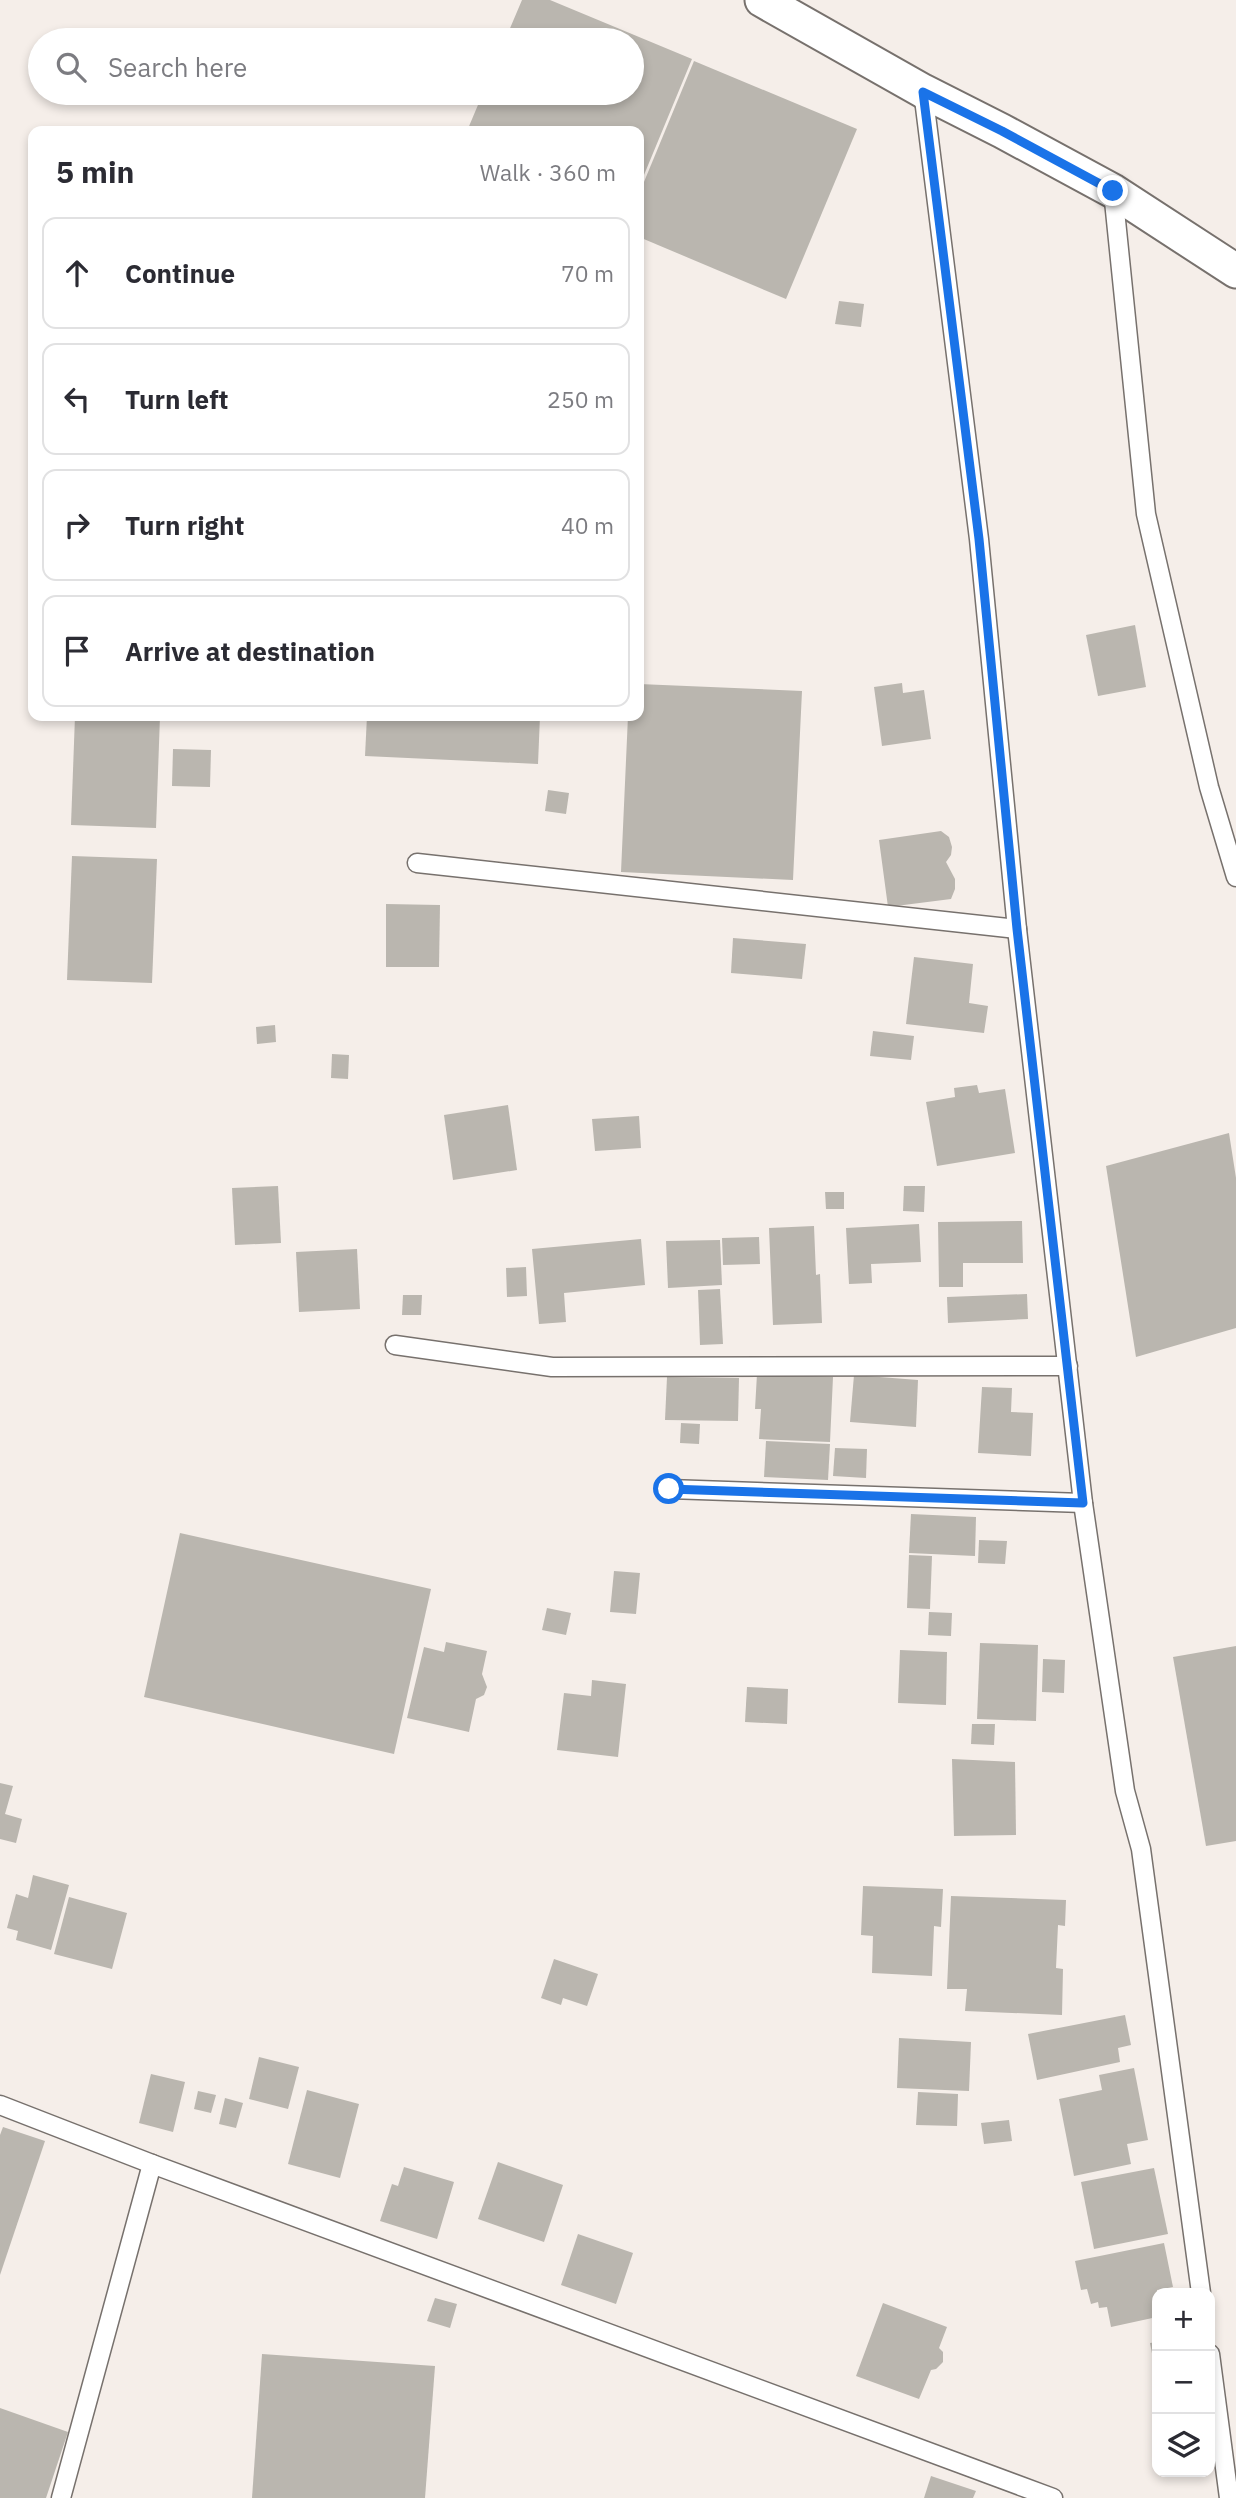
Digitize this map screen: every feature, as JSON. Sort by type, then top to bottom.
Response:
[{"type":"street","points":[[762,0],[923,92],[1113,191],[1236,271]]},
{"type":"lane","points":[[923,92],[979,539],[1017,929],[1083,1503],[1125,1791],[1141,1849],[1200,2288]]},
{"type":"lane","points":[[1113,191],[1146,514],[1209,787],[1236,877]]},
{"type":"lane","points":[[416,863],[1017,929]]},
{"type":"lane","points":[[395,1345],[552,1367],[1068,1366]]},
{"type":"lane","points":[[669,1489],[1083,1503]]},
{"type":"lane","points":[[0,2105],[152,2164],[1053,2498]]},
{"type":"lane","points":[[61,2498],[152,2164]]},
{"type":"lane","points":[[1215,2392],[1229,2498]]},
{"type":"building","points":[[522,0],[550,0],[617,28],[510,28]]},
{"type":"building","points":[[644,39],[692,59],[644,175],[644,126],[469,126],[478,105],[644,105]]},
{"type":"building","points":[[694,61],[857,129],[786,299],[644,239],[644,182]]},
{"type":"building","points":[[839,301],[864,304],[861,327],[835,324]]},
{"type":"building","points":[[1135,625],[1146,687],[1098,696],[1086,635]]},
{"type":"building","points":[[902,683],[903,693],[924,690],[931,739],[882,746],[874,687]]},
{"type":"building","points":[[644,684],[802,691],[793,880],[621,872],[628,721],[644,721]]},
{"type":"building","points":[[75,721],[160,721],[156,828],[71,825]]},
{"type":"building","points":[[367,721],[540,721],[538,764],[365,756]]},
{"type":"building","points":[[173,749],[211,750],[210,787],[172,786]]},
{"type":"building","points":[[548,790],[569,793],[566,814],[545,811]]},
{"type":"building","points":[[941,831],[949,837],[952,847],[946,862],[955,879],[951,899],[888,907],[879,840]]},
{"type":"building","points":[[72,856],[157,859],[152,983],[67,980]]},
{"type":"building","points":[[386,904],[440,905],[439,967],[386,967]]},
{"type":"building","points":[[733,938],[806,944],[802,979],[731,973]]},
{"type":"building","points":[[914,957],[973,964],[969,1003],[988,1006],[984,1033],[906,1024]]},
{"type":"building","points":[[275,1025],[276,1042],[257,1044],[256,1027]]},
{"type":"building","points":[[873,1031],[914,1036],[911,1060],[870,1056]]},
{"type":"building","points":[[332,1054],[349,1055],[348,1079],[331,1078]]},
{"type":"building","points":[[977,1085],[979,1093],[1005,1089],[1015,1153],[937,1166],[926,1102],[955,1097],[954,1088]]},
{"type":"building","points":[[508,1105],[517,1170],[453,1180],[444,1115]]},
{"type":"building","points":[[639,1116],[641,1148],[595,1151],[592,1119]]},
{"type":"building","points":[[1229,1133],[1236,1178],[1236,1328],[1136,1357],[1106,1166]]},
{"type":"building","points":[[278,1186],[281,1243],[235,1245],[232,1188]]},
{"type":"building","points":[[904,1186],[925,1186],[924,1212],[903,1211]]},
{"type":"building","points":[[825,1192],[844,1192],[844,1209],[826,1209]]},
{"type":"building","points":[[1022,1221],[1023,1263],[963,1263],[963,1287],[939,1287],[938,1222]]},
{"type":"building","points":[[919,1224],[921,1262],[871,1264],[872,1283],[849,1284],[846,1228]]},
{"type":"building","points":[[814,1226],[822,1323],[773,1325],[769,1228]]},
{"type":"building","points":[[759,1237],[760,1264],[723,1265],[722,1238]]},
{"type":"building","points":[[641,1239],[645,1285],[564,1293],[566,1322],[539,1324],[532,1249]]},
{"type":"building","points":[[720,1240],[722,1285],[668,1288],[666,1241]]},
{"type":"building","points":[[357,1249],[360,1309],[299,1312],[296,1252]]},
{"type":"building","points":[[526,1267],[527,1296],[507,1297],[506,1268]]},
{"type":"building","points":[[720,1289],[723,1344],[700,1345],[698,1290]]},
{"type":"building","points":[[1027,1294],[1028,1319],[948,1323],[947,1297]]},
{"type":"building","points":[[403,1295],[422,1295],[421,1315],[402,1315]]},
{"type":"building","points":[[757,1374],[833,1377],[830,1442],[759,1439],[761,1409],[755,1409]]},
{"type":"building","points":[[854,1375],[918,1380],[916,1427],[850,1422]]},
{"type":"building","points":[[667,1377],[739,1378],[738,1421],[665,1420]]},
{"type":"building","points":[[982,1387],[1012,1388],[1011,1412],[1033,1413],[1031,1456],[978,1453]]},
{"type":"building","points":[[681,1423],[700,1424],[699,1444],[680,1443]]},
{"type":"building","points":[[766,1441],[830,1444],[828,1480],[764,1477]]},
{"type":"building","points":[[835,1448],[867,1449],[866,1478],[833,1476]]},
{"type":"building","points":[[911,1514],[976,1517],[975,1556],[909,1553]]},
{"type":"building","points":[[180,1533],[431,1589],[394,1754],[144,1697]]},
{"type":"building","points":[[979,1540],[1007,1541],[1005,1564],[978,1563]]},
{"type":"building","points":[[909,1555],[932,1556],[930,1609],[907,1608]]},
{"type":"building","points":[[614,1571],[640,1573],[636,1614],[610,1612]]},
{"type":"building","points":[[547,1608],[571,1613],[566,1635],[542,1630]]},
{"type":"building","points":[[929,1612],[952,1613],[951,1636],[928,1635]]},
{"type":"building","points":[[446,1642],[487,1651],[482,1674],[487,1687],[484,1695],[476,1699],[469,1732],[407,1718],[424,1647],[444,1652]]},
{"type":"building","points":[[980,1643],[1038,1645],[1036,1721],[977,1719]]},
{"type":"building","points":[[1236,1646],[1236,1841],[1206,1846],[1173,1657]]},
{"type":"building","points":[[900,1650],[947,1652],[946,1705],[898,1703]]},
{"type":"building","points":[[1043,1659],[1065,1660],[1064,1693],[1042,1692]]},
{"type":"building","points":[[592,1680],[626,1684],[618,1757],[557,1750],[564,1693],[591,1696]]},
{"type":"building","points":[[747,1687],[788,1689],[787,1724],[745,1722]]},
{"type":"building","points":[[972,1724],[995,1724],[994,1745],[971,1744]]},
{"type":"building","points":[[952,1759],[1015,1762],[1016,1835],[954,1836]]},
{"type":"building","points":[[0,1783],[13,1786],[5,1814],[22,1819],[16,1843],[0,1839]]},
{"type":"building","points":[[33,1875],[69,1885],[51,1950],[16,1940],[18,1931],[7,1928],[16,1894],[28,1898]]},
{"type":"building","points":[[863,1886],[943,1889],[941,1927],[934,1926],[932,1976],[872,1973],[873,1936],[861,1935]]},
{"type":"building","points":[[951,1896],[1066,1900],[1065,1926],[1058,1925],[1056,1968],[1063,1969],[1062,2015],[965,2011],[967,1989],[947,1989]]},
{"type":"building","points":[[69,1897],[127,1913],[112,1969],[54,1954]]},
{"type":"building","points":[[554,1959],[598,1974],[587,2006],[563,1998],[561,2005],[541,1998]]},
{"type":"building","points":[[1125,2015],[1131,2045],[1118,2048],[1120,2062],[1037,2080],[1028,2034]]},
{"type":"building","points":[[899,2038],[971,2042],[969,2091],[897,2088]]},
{"type":"building","points":[[259,2057],[299,2067],[288,2109],[249,2099]]},
{"type":"building","points":[[1134,2068],[1148,2140],[1127,2144],[1131,2164],[1074,2176],[1059,2099],[1102,2090],[1099,2075]]},
{"type":"building","points":[[151,2074],[185,2082],[173,2132],[139,2123]]},
{"type":"building","points":[[307,2090],[359,2104],[340,2178],[288,2164]]},
{"type":"building","points":[[198,2091],[216,2095],[211,2113],[194,2109]]},
{"type":"building","points":[[918,2092],[958,2094],[957,2126],[916,2125]]},
{"type":"building","points":[[225,2098],[243,2103],[236,2128],[219,2124]]},
{"type":"building","points":[[1009,2120],[1012,2141],[984,2144],[981,2123]]},
{"type":"building","points":[[3,2127],[45,2141],[0,2275],[0,2135]]},
{"type":"building","points":[[498,2162],[563,2185],[544,2242],[478,2219]]},
{"type":"building","points":[[404,2167],[454,2182],[437,2239],[380,2221],[392,2184],[398,2186]]},
{"type":"building","points":[[1154,2168],[1168,2234],[1094,2249],[1081,2182]]},
{"type":"building","points":[[578,2234],[633,2253],[616,2304],[561,2285]]},
{"type":"building","points":[[1164,2243],[1173,2287],[1152,2288],[1152,2318],[1111,2327],[1107,2307],[1099,2308],[1098,2302],[1091,2304],[1087,2289],[1081,2290],[1075,2261]]},
{"type":"building","points":[[435,2298],[457,2304],[450,2328],[427,2321]]},
{"type":"building","points":[[883,2303],[947,2327],[939,2348],[943,2352],[943,2362],[931,2370],[919,2399],[856,2376]]},
{"type":"building","points":[[262,2354],[435,2366],[425,2498],[252,2498]]},
{"type":"building","points":[[0,2408],[68,2432],[46,2498],[0,2498]]},
{"type":"building","points":[[931,2476],[976,2491],[973,2498],[924,2498]]},
{"type":"route","points":[[669,1489],[1083,1503],[1017,929],[979,539],[923,92],[1113,191]]}]
